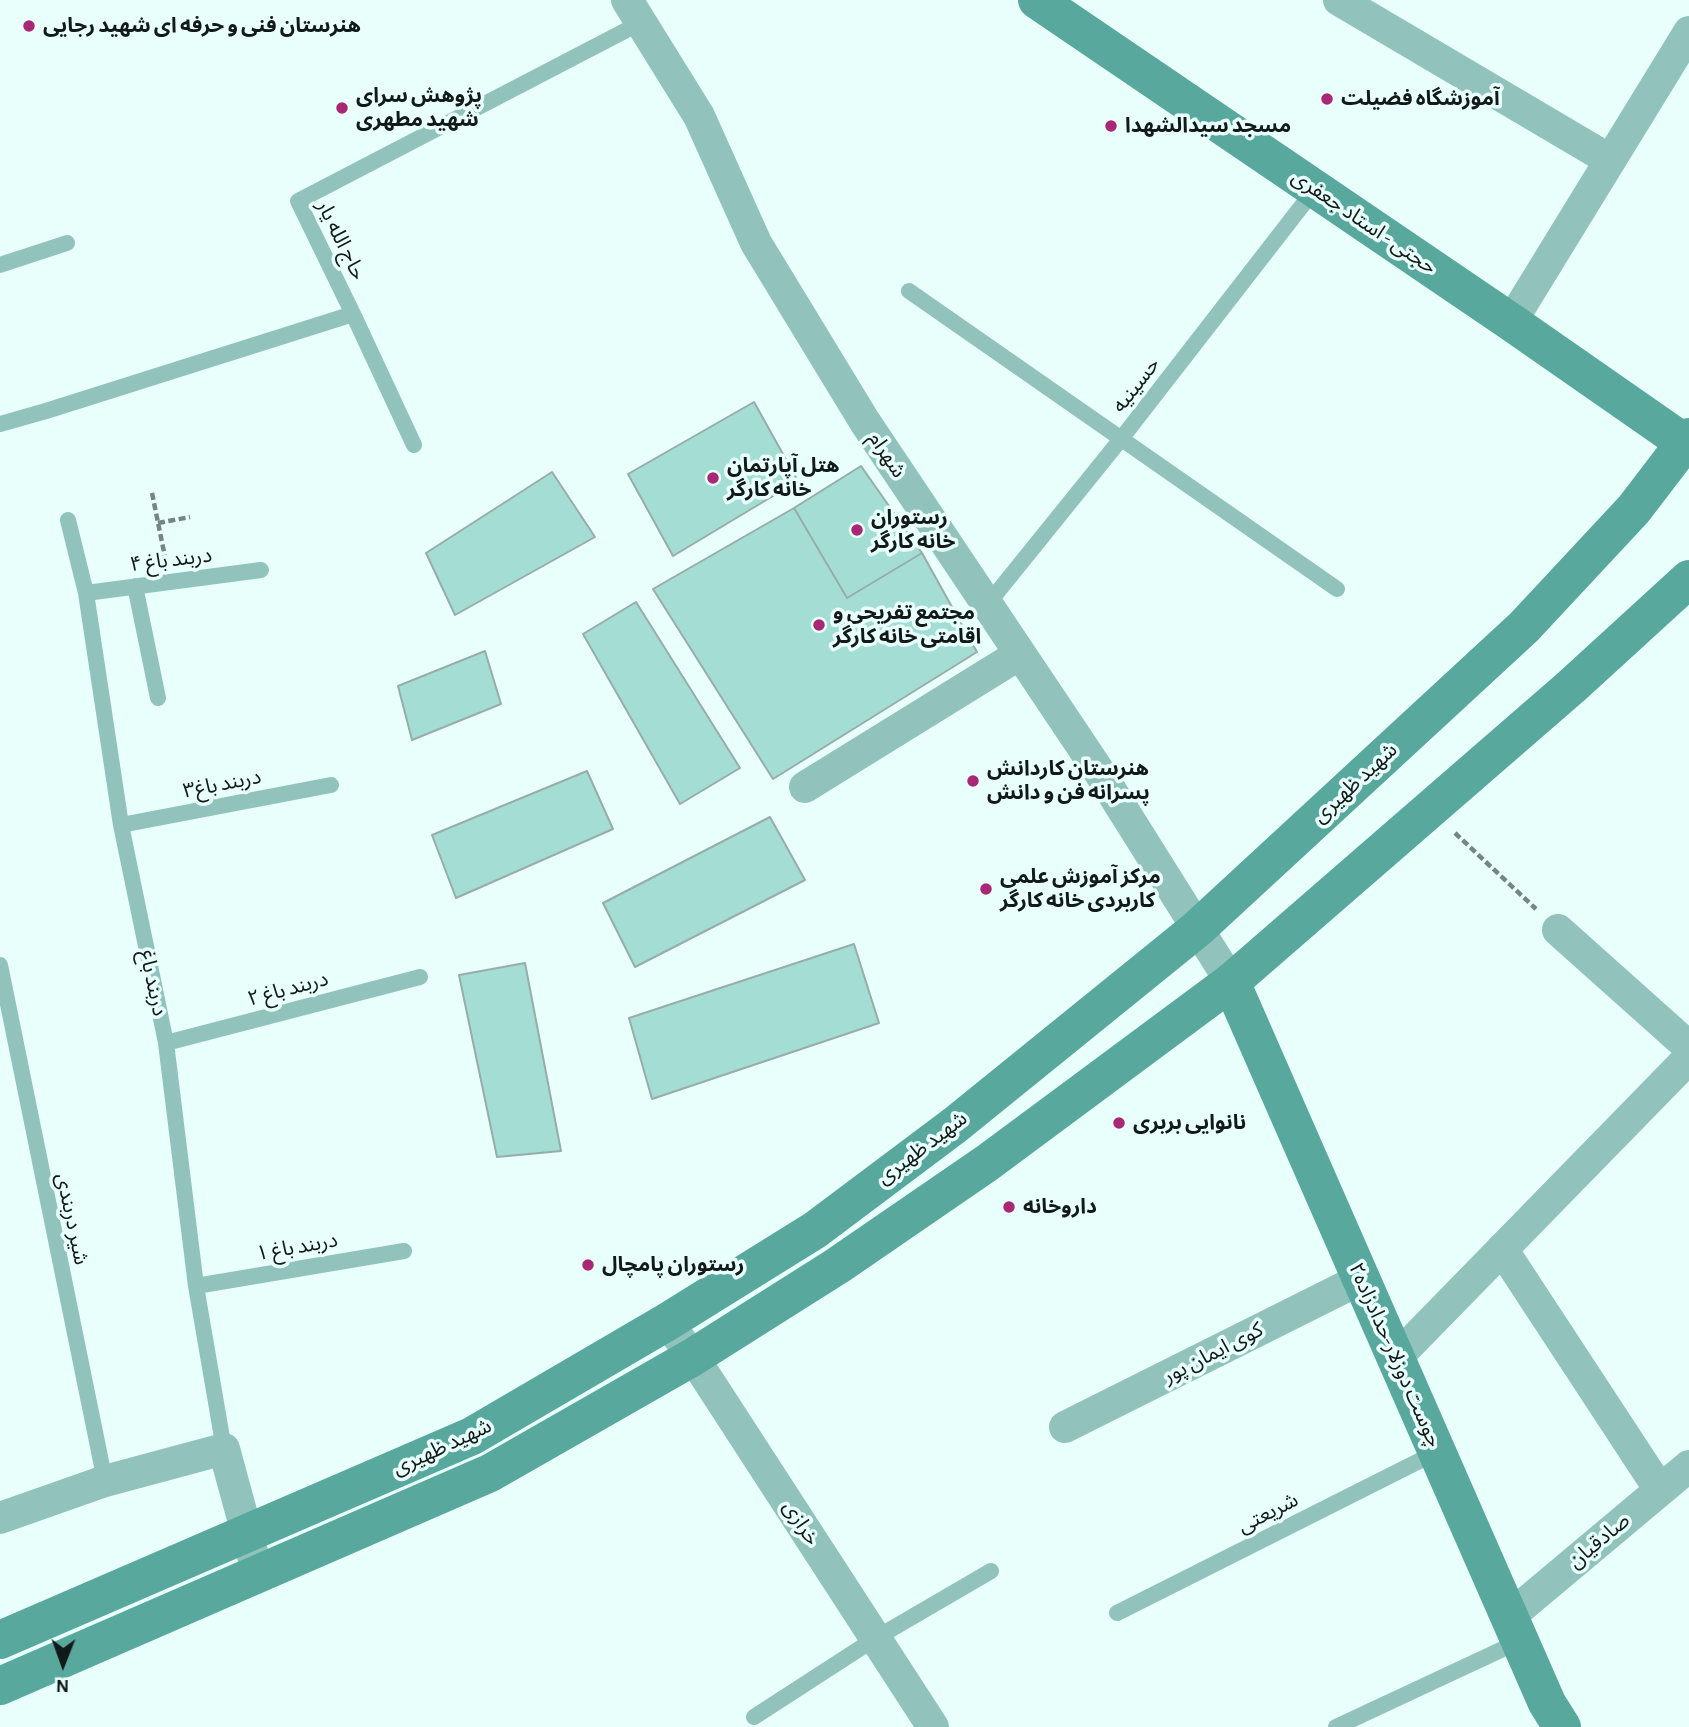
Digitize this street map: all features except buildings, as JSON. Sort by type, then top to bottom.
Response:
[{"type":"main road","name":"حجتی - استاد جعفری","points":[[1037,0],[1688,442]]},
{"type":"main road","name":"شهید ظهیری","points":[[0,1640],[472,1436],[667,1322],[815,1230],[955,1125],[1197,929],[1524,627],[1634,509],[1688,442]]},
{"type":"main road","name":"شهید ظهیری","points":[[0,1686],[490,1473],[693,1357],[837,1266],[987,1163],[1231,982],[1572,686],[1689,579]]},
{"type":"main road","name":"چوست دوزلار-حدادزاده۲","points":[[1231,982],[1514,1629],[1547,1703],[1562,1727]]},
{"type":"street","points":[[1339,0],[1610,160]]},
{"type":"street","name":"شهرام","points":[[635,11],[699,116],[757,243],[864,422],[1098,770],[1231,982]]},
{"type":"street","points":[[1511,322],[1689,32]]},
{"type":"street","points":[[805,787],[1020,654]]},
{"type":"street","points":[[1558,930],[1689,1047]]},
{"type":"street","points":[[1396,1357],[1689,1058]]},
{"type":"street","points":[[1502,1249],[1660,1490]]},
{"type":"street","name":"کوی ایمان پور","points":[[1065,1427],[1361,1279]]},
{"type":"street","name":"خرازی","points":[[667,1322],[693,1357],[933,1727]]},
{"type":"street","points":[[0,1518],[105,1481],[224,1449]]},
{"type":"street","name":"دربند باغ","points":[[224,1449],[258,1574]]},
{"type":"street","name":"صادقیان","points":[[1514,1629],[1660,1490],[1689,1466]]},
{"type":"lane","name":"حاج الله یار","points":[[0,424],[354,314],[299,201],[635,11]]},
{"type":"lane","name":"حسینیه","points":[[987,606],[1315,189]]},
{"type":"lane","points":[[0,265],[67,243]]},
{"type":"lane","points":[[909,291],[1337,589]]},
{"type":"lane","points":[[354,314],[414,445]]},
{"type":"lane","name":"دربند باغ","points":[[68,520],[86,593],[121,825],[166,1043],[196,1286],[224,1449]]},
{"type":"lane","name":"دربند باغ ۴","points":[[86,593],[261,570]]},
{"type":"lane","points":[[135,586],[158,698]]},
{"type":"lane","name":"دربند باغ۳","points":[[121,825],[331,785]]},
{"type":"lane","name":"شیر دربندی","points":[[0,965],[105,1481]]},
{"type":"lane","name":"دربند باغ ۲","points":[[166,1043],[420,977]]},
{"type":"lane","name":"دربند باغ ۱","points":[[196,1286],[404,1251]]},
{"type":"lane","name":"شریعتی","points":[[1117,1612],[1437,1452]]},
{"type":"lane","points":[[754,1717],[876,1638],[991,1571]]},
{"type":"lane","points":[[1336,1727],[1514,1629]]},
{"type":"path","points":[[152,493],[169,582]]},
{"type":"path","points":[[158,523],[190,517]]},
{"type":"path","points":[[1429,809],[1558,930]]},
{"type":"place","name":"هنرستان فنی و حرفه ای شهید رجایی","points":[[29,26]]},
{"type":"place","name":"آموزشگاه فضیلت","points":[[1327,99]]},
{"type":"place","name":"پژوهش سرای شهید مطهری","points":[[342,108]]},
{"type":"place","name":"مسجد سیدالشهدا","points":[[1111,126]]},
{"type":"place","name":"هتل آپارتمان خانه کارگر","points":[[713,478]]},
{"type":"place","name":"رستوران خانه کارگر","points":[[857,530]]},
{"type":"place","name":"مجتمع تفریحی و اقامتی خانه کارگر","points":[[819,625]]},
{"type":"place","name":"هنرستان کاردانش پسرانه فن و دانش","points":[[973,781]]},
{"type":"place","name":"مرکز آموزش علمی کاربردی خانه کارگر","points":[[986,889]]},
{"type":"place","name":"نانوایی بربری","points":[[1119,1123]]},
{"type":"place","name":"داروخانه","points":[[1009,1207]]},
{"type":"place","name":"رستوران پامچال","points":[[588,1265]]}]
